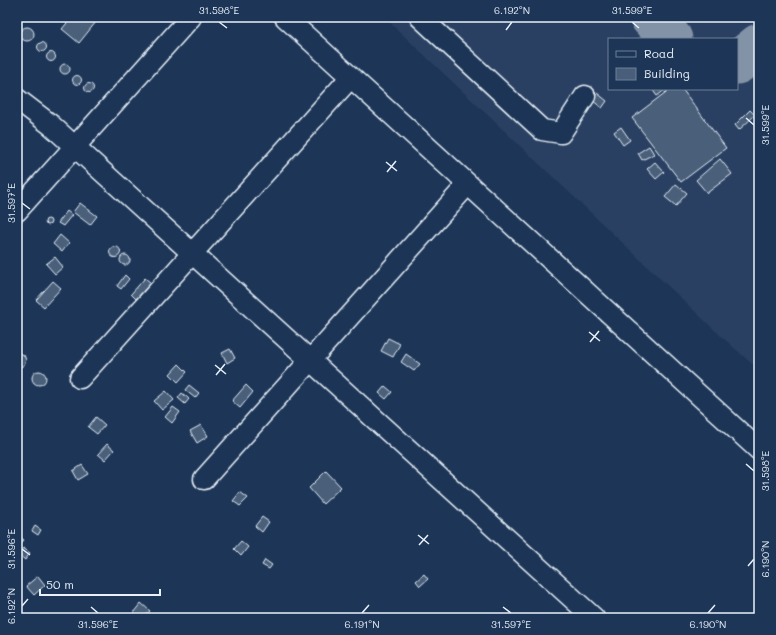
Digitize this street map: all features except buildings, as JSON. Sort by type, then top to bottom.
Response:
[{"type":"street","points":[[17,211],[191,17]]},
{"type":"street","points":[[285,17],[759,450]]},
{"type":"street","points":[[420,17],[542,130],[561,133],[586,96]]},
{"type":"street","points":[[80,378],[351,76]]},
{"type":"street","points":[[17,99],[51,125],[594,618]]},
{"type":"street","points":[[204,479],[468,184]]},
{"type":"shaded area","points":[[384,17],[759,17],[759,370],[722,337]]},
{"type":"taxiway","points":[[651,17],[670,38]]},
{"type":"taxiway","points":[[738,62],[759,45]]}]
